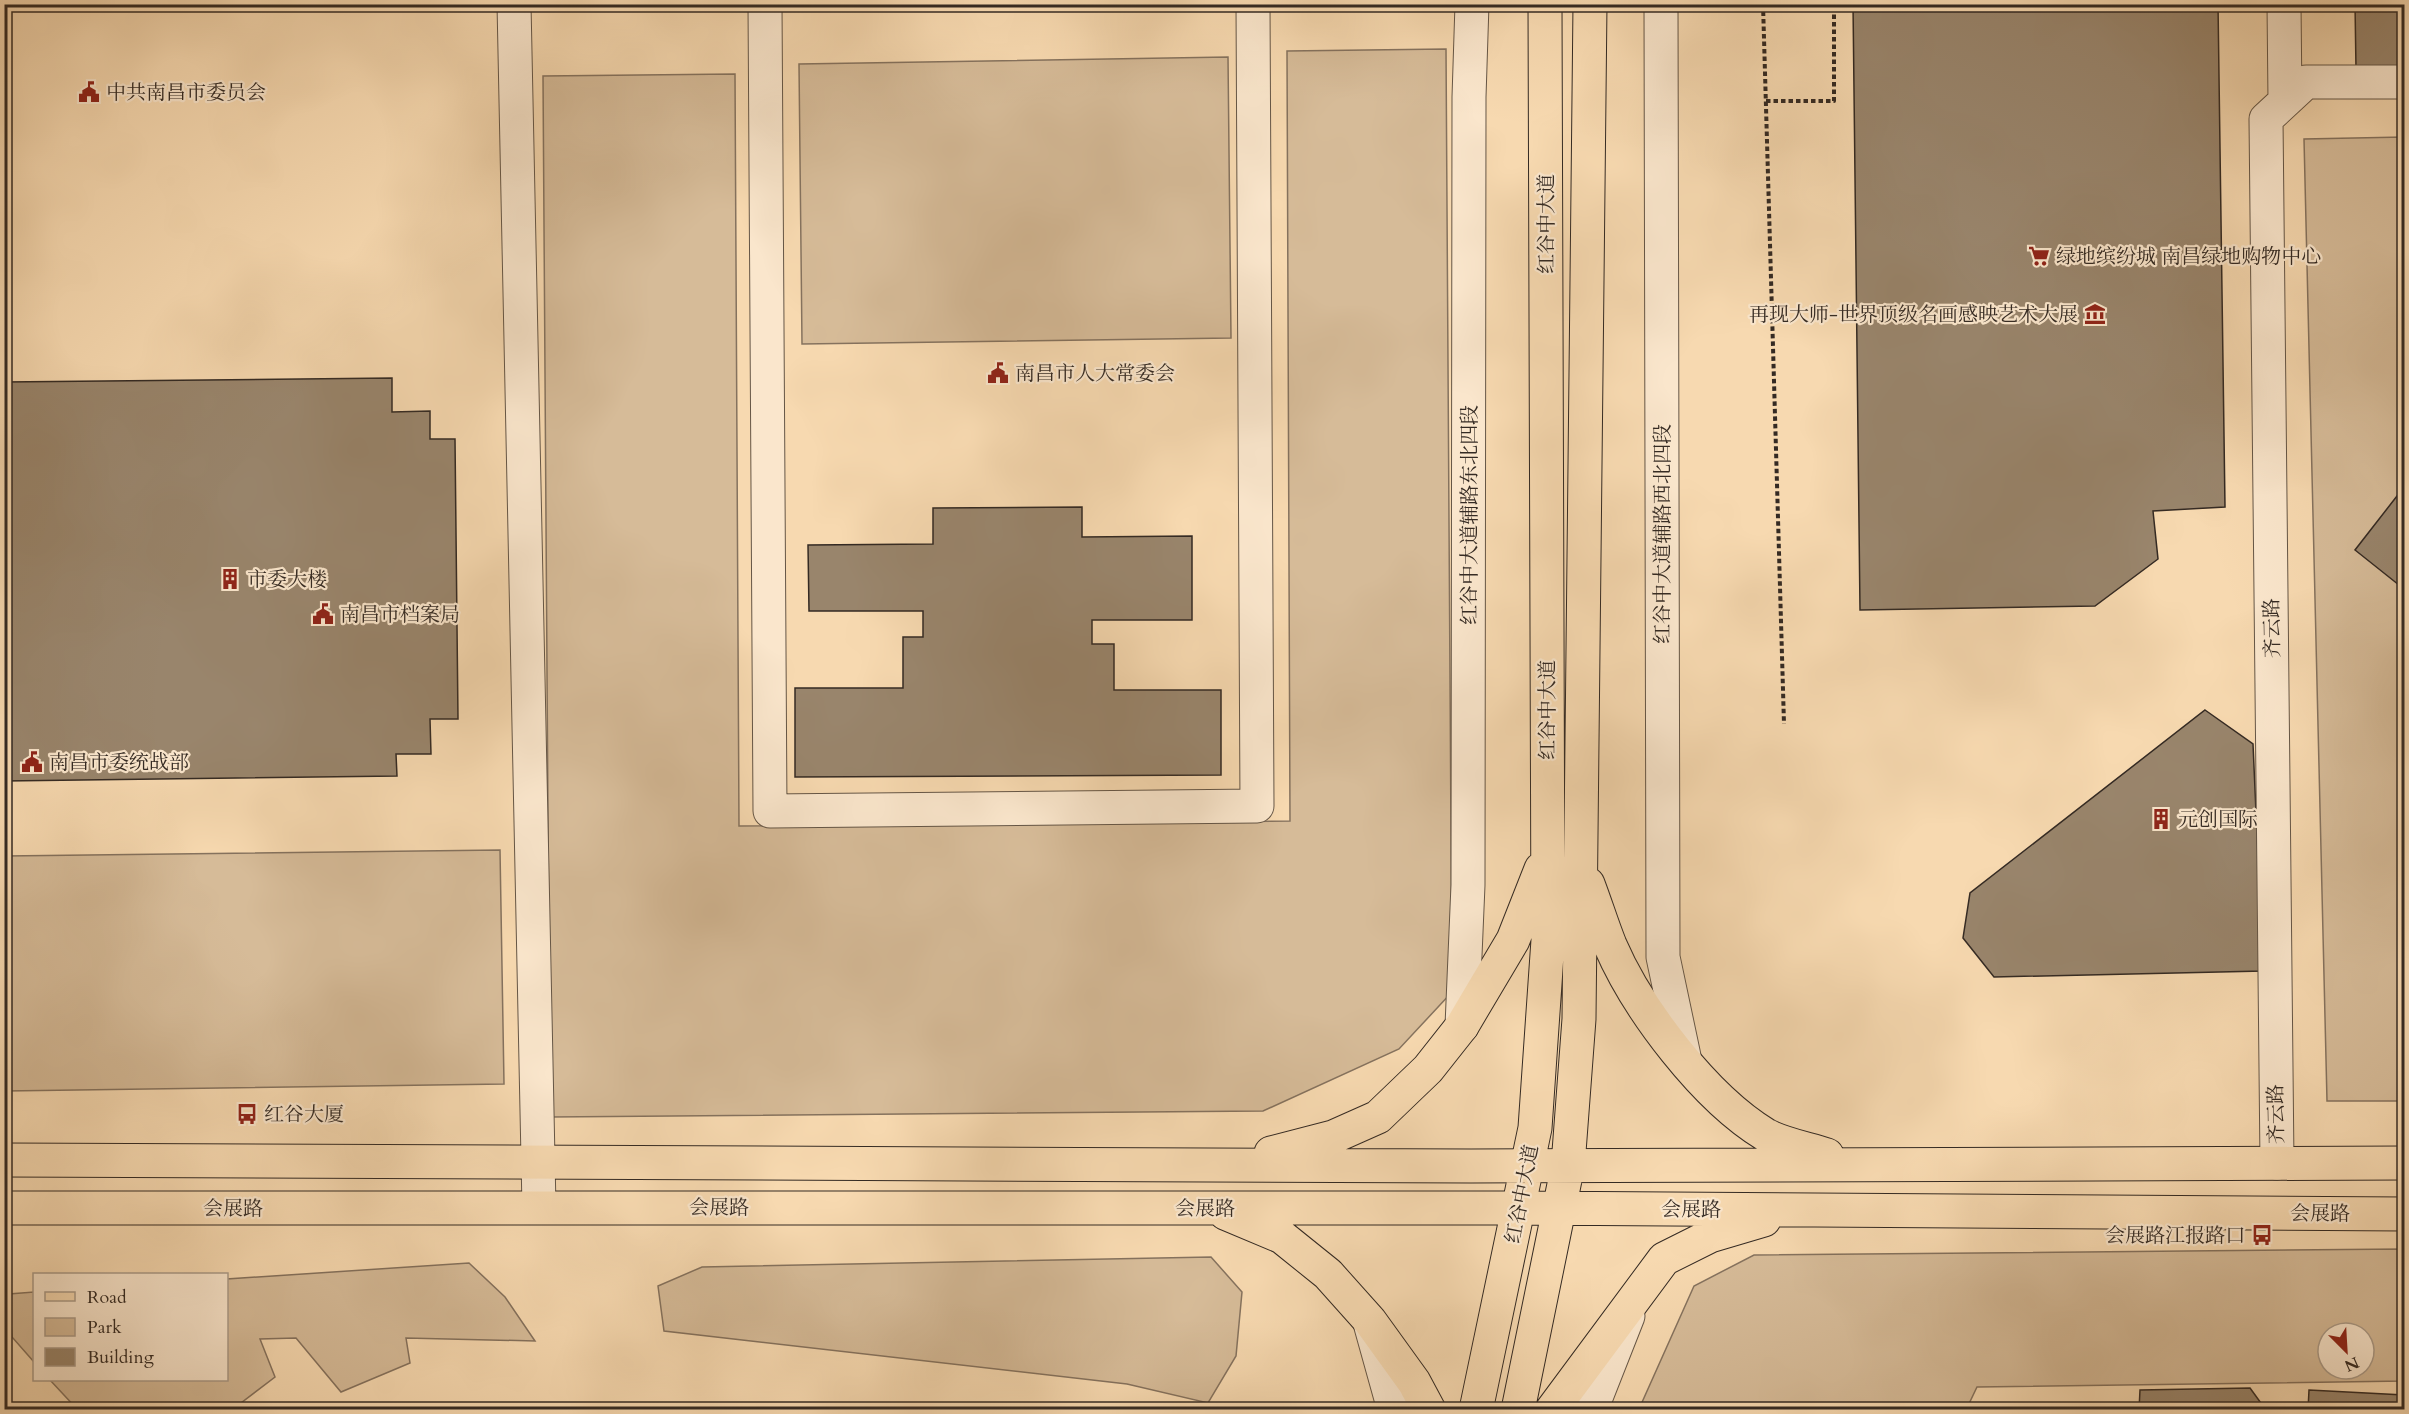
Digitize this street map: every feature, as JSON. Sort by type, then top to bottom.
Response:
[{"type":"main road","name":"红谷中大道","points":[[1476,1410],[1535,1128],[1547,952],[1545,4]]},
{"type":"main road","name":"红谷中大道","points":[[1518,1410],[1568,1165],[1579,1019],[1590,4]]},
{"type":"main road","points":[[1227,1164],[1333,1137],[1378,1117],[1428,1069],[1462,1026],[1513,940],[1548,854]]},
{"type":"main road","points":[[1581,864],[1611,946],[1647,1014],[1685,1061],[1719,1098],[1767,1136],[1854,1164]]},
{"type":"main road","points":[[4,1160],[1527,1166],[2404,1163]]},
{"type":"main road","name":"会展路","points":[[4,1208],[1560,1208],[2404,1214]]},
{"type":"main road","points":[[1213,1208],[1282,1237],[1328,1274],[1370,1321],[1414,1382],[1429,1410]]},
{"type":"main road","points":[[1552,1410],[1664,1259],[1710,1236],[1797,1210]]},
{"type":"street","points":[[514,4],[539,1207]]},
{"type":"street","points":[[765,4],[770,810],[782,810],[1257,806],[1252,4]]},
{"type":"street","name":"红谷中大道辅路东北四段","points":[[1462,1026],[1468,885],[1469,97],[1472,4]]},
{"type":"street","name":"红谷中大道辅路西北四段","points":[[1661,4],[1663,957],[1685,1061]]},
{"type":"street","points":[[2284,4],[2296,91],[2404,82]]},
{"type":"street","name":"齐云路","points":[[2277,1163],[2266,119],[2296,91]]},
{"type":"street","points":[[1592,1410],[1632,1304]]},
{"type":"street","points":[[1370,1321],[1392,1402],[1391,1410]]},
{"type":"path","points":[[1763,4],[1784,724]]},
{"type":"path","points":[[1766,101],[1834,101],[1834,4]]},
{"type":"green space","points":[[1446,49],[1452,992],[1399,1049],[1263,1111],[550,1117],[543,76],[735,74],[739,826],[1290,821],[1287,51]]},
{"type":"green space","points":[[1228,57],[1231,338],[802,344],[799,64]]},
{"type":"green space","points":[[2404,137],[2404,1101],[2327,1101],[2304,139]]},
{"type":"green space","points":[[500,850],[504,1084],[5,1091],[5,856]]},
{"type":"green space","points":[[2404,1249],[2404,1381],[1977,1387],[1966,1410],[1639,1409],[1694,1286],[1754,1255]]},
{"type":"green space","points":[[1211,1257],[1242,1292],[1236,1356],[1208,1403],[1127,1384],[664,1331],[658,1286],[702,1267]]},
{"type":"green space","points":[[469,1263],[505,1297],[535,1341],[406,1338],[410,1363],[341,1392],[296,1338],[260,1339],[275,1377],[233,1409],[77,1409],[51,1381],[228,1381],[228,1279]]},
{"type":"green space","points":[[33,1292],[33,1361],[12,1337],[9,1294]]},
{"type":"building","name":"绿地缤纷城 南昌绿地购物中心","points":[[1853,4],[2218,4],[2225,507],[2153,511],[2158,559],[2095,606],[1860,610]]},
{"type":"building","points":[[2355,4],[2404,4],[2404,68],[2356,69]]},
{"type":"building","name":"市委大楼","points":[[392,378],[392,412],[430,411],[430,439],[455,439],[458,719],[430,719],[431,754],[396,754],[397,776],[4,781],[4,382]]},
{"type":"building","points":[[2404,487],[2404,589],[2355,550]]},
{"type":"building","points":[[1082,507],[1082,537],[1192,536],[1192,620],[1092,620],[1092,644],[1114,644],[1114,690],[1221,690],[1221,775],[795,777],[795,688],[903,688],[903,637],[923,637],[923,611],[809,611],[808,545],[933,544],[933,508]]},
{"type":"building","name":"元创国际","points":[[2205,710],[2253,744],[2263,971],[1994,977],[1963,938],[1970,893]]},
{"type":"building","points":[[2250,1388],[2266,1410],[2139,1410],[2140,1390]]},
{"type":"building","points":[[2309,1390],[2404,1395],[2404,1410],[2308,1410]]},
{"type":"place","name":"中共南昌市委员会","points":[[89,92]]},
{"type":"place","name":"绿地缤纷城 南昌绿地购物中心","points":[[2039,256]]},
{"type":"place","name":"再现大师-世界顶级名画感映艺术大展","points":[[2095,314]]},
{"type":"place","name":"南昌市人大常委会","points":[[998,373]]},
{"type":"place","name":"市委大楼","points":[[230,579]]},
{"type":"place","name":"南昌市档案局","points":[[323,614]]},
{"type":"place","name":"南昌市委统战部","points":[[32,762]]},
{"type":"place","name":"元创国际","points":[[2161,819]]},
{"type":"place","name":"红谷大厦","points":[[247,1114]]},
{"type":"place","name":"会展路江报路口","points":[[2262,1235]]}]
